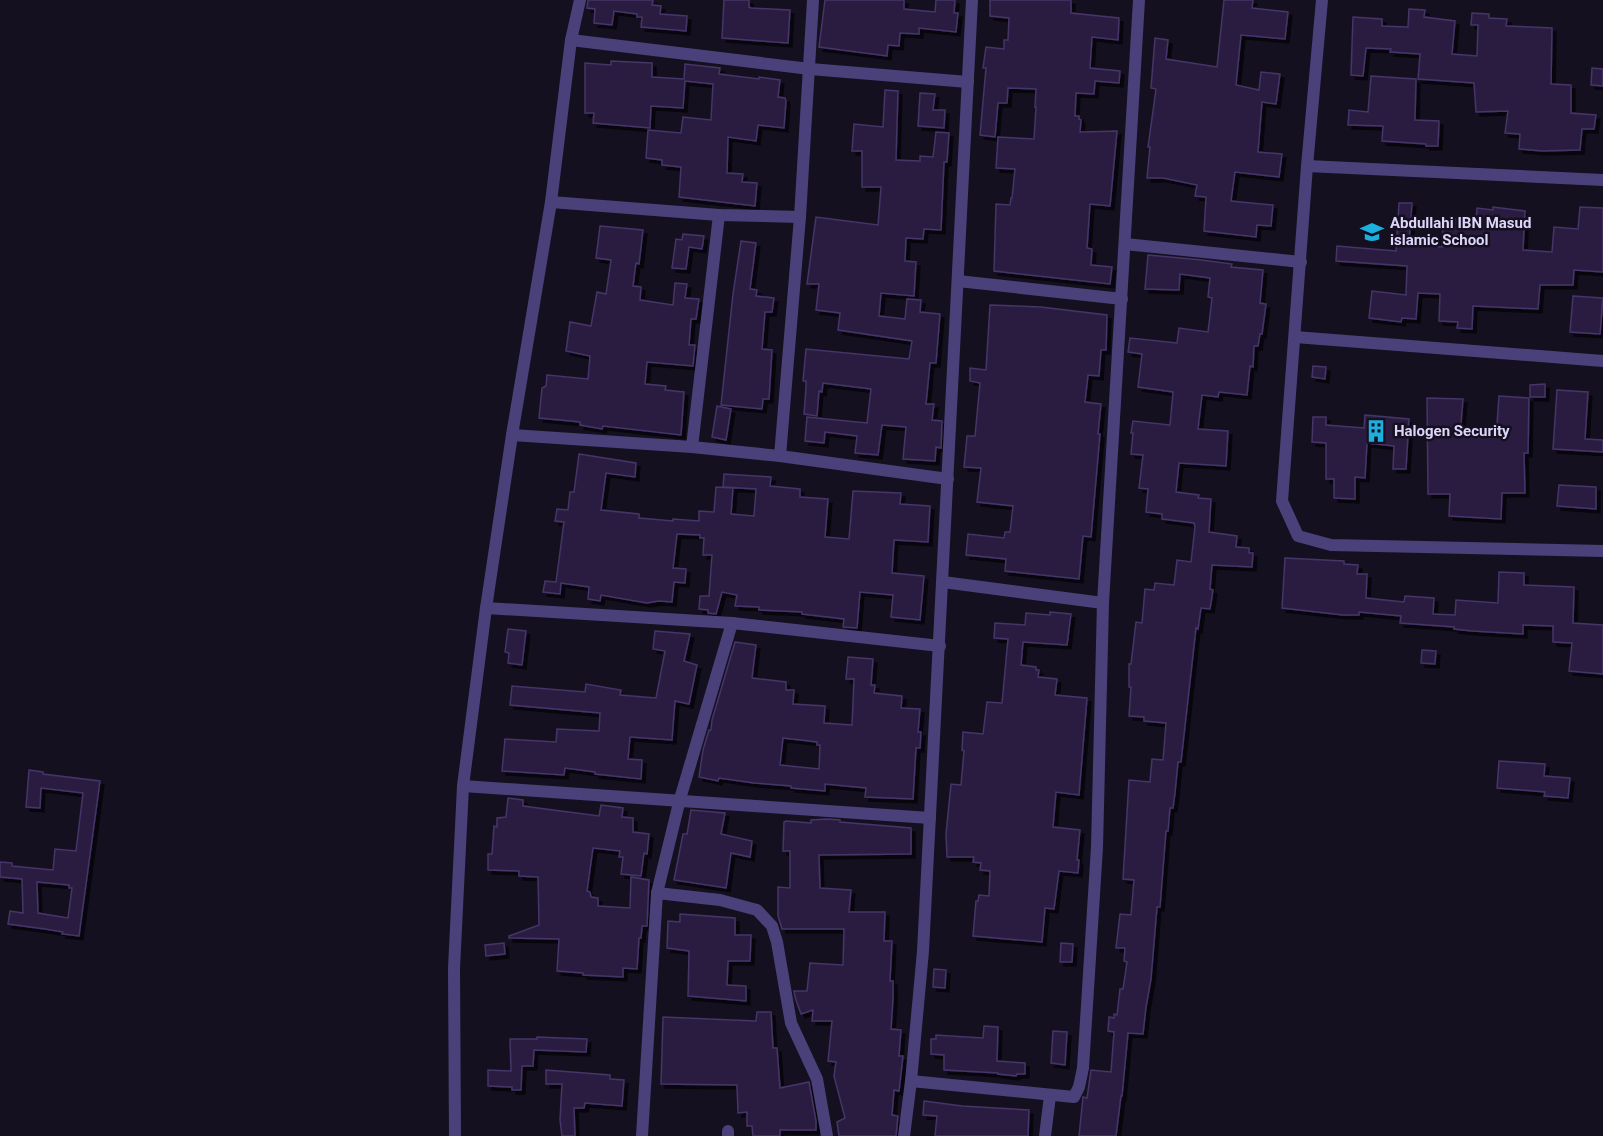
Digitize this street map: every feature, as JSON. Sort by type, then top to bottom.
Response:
[{"type":"street","points":[[455,1136],[454,968],[463,786],[486,608],[551,202],[571,40],[580,0]]},
{"type":"street","points":[[780,456],[800,217],[813,0]]},
{"type":"street","points":[[904,1136],[923,951],[972,0]]},
{"type":"street","points":[[911,1081],[1074,1097],[1079,1087],[1083,1068],[1097,847],[1103,603],[1139,0]]},
{"type":"street","points":[[1322,0],[1282,501],[1298,536],[1331,545],[1603,551]]},
{"type":"street","points":[[571,40],[810,69],[968,82]]},
{"type":"street","points":[[1307,166],[1603,180]]},
{"type":"street","points":[[551,202],[719,214],[800,217]]},
{"type":"street","points":[[692,447],[719,214]]},
{"type":"street","points":[[1125,244],[1301,262]]},
{"type":"street","points":[[958,281],[1122,299]]},
{"type":"street","points":[[1295,337],[1603,361]]},
{"type":"street","points":[[512,435],[692,447],[780,456],[948,480]]},
{"type":"street","points":[[943,582],[1103,603]]},
{"type":"street","points":[[486,608],[732,623],[940,646]]},
{"type":"street","points":[[642,1136],[657,894],[680,799],[732,623]]},
{"type":"street","points":[[463,786],[680,799],[930,818]]},
{"type":"street","points":[[657,894],[720,900],[757,910],[772,926],[777,942],[791,1023],[817,1079],[827,1136]]},
{"type":"street","points":[[1046,1136],[1050,1096]]},
{"type":"building","points":[[588,0],[653,0],[652,5],[661,6],[660,14],[687,16],[686,31],[641,27],[642,17],[637,17],[637,14],[614,11],[612,25],[594,23],[595,9],[587,8]]},
{"type":"building","points":[[724,0],[749,0],[751,8],[790,10],[788,43],[722,38]]},
{"type":"building","points":[[825,0],[904,0],[904,9],[935,12],[936,0],[955,0],[954,13],[958,13],[956,32],[919,28],[919,34],[900,33],[899,46],[888,45],[887,56],[819,47]]},
{"type":"building","points":[[990,0],[1071,0],[1071,13],[1119,18],[1118,40],[1092,37],[1090,68],[1120,71],[1119,83],[1095,81],[1094,94],[1076,93],[1075,116],[1079,116],[1081,120],[1080,132],[1117,131],[1110,206],[1090,204],[1087,248],[1092,249],[1091,265],[1112,267],[1110,284],[994,271],[996,204],[1010,205],[1015,169],[996,168],[998,137],[1034,139],[1036,89],[1008,88],[1007,103],[998,103],[995,137],[980,135],[986,47],[1004,49],[1004,40],[1008,40],[1009,18],[990,16]]},
{"type":"building","points":[[1224,0],[1253,0],[1252,8],[1288,12],[1285,39],[1241,35],[1236,85],[1259,90],[1261,72],[1280,74],[1276,104],[1262,102],[1258,152],[1282,154],[1279,177],[1235,172],[1231,201],[1273,205],[1271,226],[1257,225],[1256,237],[1204,231],[1206,197],[1195,196],[1197,185],[1163,178],[1147,178],[1150,147],[1148,147],[1156,89],[1151,88],[1155,38],[1168,40],[1166,59],[1217,67]]},
{"type":"building","points":[[1409,9],[1425,10],[1424,17],[1455,21],[1452,54],[1477,56],[1478,25],[1471,25],[1472,13],[1489,14],[1489,18],[1507,19],[1506,26],[1552,28],[1551,84],[1571,85],[1571,113],[1596,115],[1594,129],[1582,129],[1580,150],[1519,149],[1520,134],[1505,133],[1508,111],[1476,112],[1474,83],[1418,79],[1420,54],[1366,48],[1363,76],[1351,75],[1353,17],[1382,19],[1382,26],[1408,27]]},
{"type":"building","points":[[611,61],[652,63],[652,77],[684,79],[685,64],[720,68],[719,74],[780,80],[778,97],[785,98],[786,101],[784,128],[758,125],[756,141],[728,137],[727,173],[743,174],[742,182],[757,183],[755,206],[679,197],[681,167],[662,165],[662,160],[646,158],[648,130],[681,133],[683,117],[711,120],[713,84],[685,81],[683,108],[651,106],[650,128],[593,123],[594,113],[585,113],[585,63],[611,65]]},
{"type":"building","points":[[1592,68],[1603,69],[1603,86],[1591,85]]},
{"type":"building","points":[[1371,76],[1416,79],[1415,120],[1439,121],[1438,146],[1382,141],[1383,126],[1348,125],[1349,110],[1368,112]]},
{"type":"building","points":[[885,90],[898,91],[896,160],[920,161],[920,156],[933,157],[936,132],[949,133],[947,162],[944,162],[941,230],[924,229],[923,239],[906,238],[905,261],[916,262],[914,296],[881,293],[879,316],[905,319],[907,299],[921,300],[920,312],[940,314],[936,363],[930,363],[926,404],[934,404],[932,420],[942,421],[941,448],[936,447],[935,461],[903,459],[906,427],[882,425],[878,455],[855,453],[857,436],[825,432],[824,443],[805,441],[807,417],[867,423],[871,389],[823,383],[822,392],[819,391],[817,416],[804,414],[806,381],[803,381],[806,349],[909,359],[912,341],[838,330],[840,313],[816,310],[819,284],[807,284],[816,217],[878,225],[881,187],[862,187],[862,151],[852,151],[854,124],[883,127]]},
{"type":"building","points":[[920,93],[935,94],[933,110],[945,110],[944,128],[918,126]]},
{"type":"building","points":[[1399,203],[1412,203],[1409,244],[1442,247],[1443,219],[1476,220],[1477,208],[1493,210],[1493,207],[1525,211],[1523,250],[1552,252],[1554,227],[1578,229],[1580,207],[1603,208],[1603,272],[1574,270],[1573,285],[1540,285],[1538,309],[1473,306],[1472,329],[1457,328],[1458,322],[1439,321],[1440,294],[1418,293],[1416,319],[1402,318],[1401,322],[1369,318],[1372,291],[1406,295],[1407,266],[1336,261],[1337,246],[1396,251]]},
{"type":"building","points":[[600,226],[643,230],[639,264],[636,263],[633,286],[641,287],[640,300],[673,305],[675,283],[687,284],[685,298],[699,299],[696,319],[691,319],[689,345],[695,345],[693,366],[647,362],[645,384],[666,386],[665,390],[684,392],[681,435],[603,426],[602,429],[580,425],[580,422],[539,418],[542,388],[546,386],[547,375],[588,379],[590,356],[566,351],[570,322],[591,326],[597,292],[606,294],[611,260],[596,258]]},
{"type":"building","points":[[683,234],[704,236],[702,249],[689,247],[686,269],[672,268],[676,239],[682,240]]},
{"type":"building","points":[[741,241],[756,243],[750,289],[757,290],[756,296],[774,298],[772,312],[765,312],[762,349],[772,350],[769,399],[763,399],[762,409],[721,405]]},
{"type":"building","points":[[1148,255],[1202,260],[1232,264],[1231,267],[1263,270],[1260,303],[1266,304],[1262,334],[1260,334],[1258,346],[1254,346],[1253,367],[1250,366],[1247,395],[1219,392],[1218,397],[1202,395],[1198,429],[1228,431],[1226,466],[1179,463],[1176,492],[1211,499],[1209,532],[1237,536],[1236,547],[1249,548],[1249,553],[1253,553],[1252,567],[1212,565],[1210,589],[1213,590],[1210,609],[1201,608],[1198,629],[1196,628],[1181,762],[1178,762],[1173,808],[1170,808],[1168,831],[1166,831],[1160,907],[1157,907],[1151,979],[1143,1034],[1128,1033],[1116,1136],[1079,1136],[1083,1097],[1087,1098],[1091,1070],[1111,1072],[1114,1032],[1108,1031],[1109,1017],[1114,1018],[1114,1014],[1117,1015],[1120,989],[1123,989],[1127,962],[1124,961],[1125,948],[1116,948],[1120,914],[1131,915],[1134,880],[1123,879],[1129,780],[1150,782],[1152,759],[1163,760],[1166,723],[1144,721],[1144,717],[1129,716],[1131,687],[1129,687],[1129,664],[1131,664],[1136,622],[1142,623],[1145,589],[1154,590],[1155,583],[1174,585],[1177,560],[1191,562],[1195,527],[1194,523],[1162,519],[1162,514],[1146,512],[1148,489],[1139,488],[1143,455],[1131,454],[1133,421],[1170,425],[1173,392],[1138,387],[1142,354],[1128,352],[1130,338],[1177,343],[1179,328],[1208,332],[1212,298],[1208,297],[1210,278],[1180,274],[1179,290],[1145,289]]},
{"type":"building","points":[[1573,296],[1603,298],[1600,334],[1570,332]]},
{"type":"building","points":[[990,305],[1041,307],[1107,315],[1106,350],[1101,350],[1099,376],[1088,375],[1085,402],[1101,404],[1098,434],[1100,434],[1091,537],[1083,536],[1079,579],[1005,571],[1006,559],[966,555],[968,534],[1004,538],[1005,532],[1010,532],[1013,506],[977,502],[981,468],[964,467],[967,436],[975,436],[980,383],[970,381],[970,368],[986,370]]},
{"type":"building","points":[[1313,366],[1326,367],[1325,379],[1312,377]]},
{"type":"building","points":[[1545,384],[1545,397],[1530,397],[1530,385]]},
{"type":"building","points":[[1557,390],[1588,392],[1585,439],[1603,440],[1603,452],[1553,449]]},
{"type":"building","points":[[1499,396],[1529,398],[1528,453],[1524,453],[1525,493],[1502,493],[1501,519],[1449,516],[1450,494],[1428,494],[1427,398],[1463,399],[1460,436],[1496,438]]},
{"type":"building","points":[[717,406],[731,409],[726,440],[712,437]]},
{"type":"building","points":[[1365,415],[1409,419],[1406,469],[1393,469],[1394,446],[1367,443],[1365,478],[1355,477],[1355,499],[1334,498],[1334,479],[1326,479],[1326,443],[1312,442],[1313,417],[1326,417],[1326,425],[1364,428]]},
{"type":"building","points":[[579,454],[636,463],[635,477],[606,473],[601,510],[639,514],[639,518],[699,521],[699,511],[714,512],[716,487],[733,488],[731,514],[754,516],[756,489],[723,487],[724,474],[771,477],[770,486],[800,489],[800,497],[828,499],[825,537],[849,539],[853,491],[901,493],[900,504],[930,506],[928,542],[894,540],[892,573],[924,576],[920,620],[891,617],[893,595],[860,592],[857,628],[843,627],[844,619],[802,614],[802,612],[759,610],[759,607],[735,606],[737,595],[722,592],[716,614],[708,613],[708,610],[699,609],[700,596],[709,596],[712,555],[703,555],[704,538],[700,538],[700,535],[677,534],[673,568],[686,569],[685,583],[674,582],[672,602],[647,603],[601,595],[600,601],[588,599],[589,587],[561,583],[560,594],[543,592],[545,581],[556,582],[564,522],[555,521],[557,509],[568,510],[570,492],[574,492]]},
{"type":"building","points":[[1559,485],[1596,487],[1596,509],[1557,506]]},
{"type":"building","points":[[1285,558],[1344,561],[1344,564],[1358,565],[1357,574],[1367,574],[1366,598],[1404,602],[1405,596],[1434,598],[1433,614],[1455,615],[1456,600],[1498,603],[1499,572],[1524,573],[1524,585],[1574,587],[1573,623],[1603,625],[1603,674],[1569,671],[1572,643],[1553,642],[1553,626],[1523,625],[1523,634],[1472,631],[1454,629],[1454,627],[1400,623],[1401,616],[1359,612],[1359,615],[1343,615],[1282,608]]},
{"type":"building","points":[[1050,612],[1071,614],[1067,645],[1023,642],[1021,665],[1036,667],[1036,670],[1039,670],[1038,677],[1057,679],[1055,695],[1087,698],[1079,795],[1056,792],[1053,827],[1080,830],[1078,873],[1059,871],[1054,909],[1045,908],[1042,942],[973,936],[976,901],[979,895],[989,896],[990,871],[980,870],[981,863],[973,862],[974,857],[947,857],[946,834],[951,784],[961,785],[963,732],[983,734],[987,702],[1002,703],[1008,639],[994,638],[995,623],[1025,625],[1026,613],[1050,615]]},
{"type":"building","points":[[508,629],[526,631],[522,665],[508,663],[509,653],[505,652]]},
{"type":"building","points":[[655,631],[690,634],[684,661],[697,665],[689,704],[675,701],[672,740],[630,737],[628,759],[642,760],[641,779],[565,768],[564,775],[502,771],[505,739],[556,742],[557,729],[599,731],[600,713],[510,705],[512,686],[585,692],[586,684],[621,690],[620,695],[656,698],[665,651],[653,649]]},
{"type":"building","points":[[735,642],[756,645],[752,678],[786,682],[786,690],[794,690],[793,704],[825,706],[824,723],[852,725],[854,679],[846,679],[848,657],[873,659],[871,685],[875,685],[874,693],[902,696],[901,708],[920,709],[918,732],[921,732],[920,748],[916,748],[913,799],[865,797],[866,788],[825,784],[825,791],[719,778],[718,781],[699,777],[703,750],[709,730],[711,730]],"holes":[[[783,738],[817,742],[817,745],[820,745],[819,769],[780,765]]]},
{"type":"building","points":[[1422,650],[1436,651],[1435,664],[1421,663]]},
{"type":"building","points":[[1499,761],[1545,764],[1544,776],[1570,778],[1568,798],[1544,796],[1545,792],[1497,788]]},
{"type":"building","points":[[29,770],[43,772],[43,774],[100,781],[79,936],[8,924],[10,911],[23,913],[22,879],[0,877],[0,862],[12,863],[12,866],[53,870],[55,849],[76,851],[83,793],[41,788],[40,808],[26,807]],"holes":[[[37,882],[69,885],[69,888],[72,888],[68,918],[38,913]]]},
{"type":"building","points":[[508,798],[523,800],[523,806],[599,816],[601,805],[623,808],[622,817],[633,818],[633,832],[649,834],[641,876],[621,874],[623,857],[619,857],[620,851],[593,848],[587,891],[590,892],[591,897],[598,898],[598,906],[630,908],[631,877],[649,880],[647,926],[642,926],[641,938],[639,938],[637,969],[623,968],[623,977],[557,971],[559,939],[509,938],[509,936],[539,925],[538,877],[519,876],[519,871],[488,870],[488,854],[492,854],[494,826],[497,827],[497,818],[506,817]]},
{"type":"building","points":[[691,810],[725,813],[721,834],[752,841],[750,857],[731,853],[726,888],[674,880],[683,834],[687,834]]},
{"type":"building","points":[[827,819],[911,828],[911,854],[819,855],[820,888],[851,890],[849,912],[885,912],[884,941],[892,941],[891,1029],[901,1030],[899,1056],[903,1056],[899,1091],[894,1090],[892,1115],[898,1116],[896,1136],[839,1136],[837,1122],[845,1118],[834,1076],[836,1062],[828,1061],[832,1021],[812,1021],[813,1010],[801,1014],[795,997],[794,991],[807,991],[810,963],[843,965],[844,929],[782,929],[778,916],[778,887],[790,888],[790,851],[783,851],[784,822],[811,823],[811,820]]},
{"type":"building","points":[[680,914],[735,918],[735,935],[751,935],[750,961],[728,961],[727,985],[746,986],[746,1001],[688,996],[689,951],[667,948],[668,921],[680,922]]},
{"type":"building","points":[[504,943],[505,954],[486,956],[485,945]]},
{"type":"building","points":[[1061,943],[1073,944],[1072,962],[1060,962]]},
{"type":"building","points":[[934,969],[946,970],[945,988],[933,987]]},
{"type":"building","points":[[757,1012],[771,1012],[773,1048],[777,1048],[780,1088],[809,1082],[816,1130],[780,1130],[780,1136],[753,1136],[752,1126],[747,1126],[747,1112],[738,1113],[737,1085],[661,1084],[663,1017],[756,1021]]},
{"type":"building","points":[[984,1026],[998,1027],[997,1061],[1025,1063],[1025,1074],[1016,1076],[944,1070],[944,1055],[931,1054],[931,1039],[936,1039],[936,1035],[983,1038]]},
{"type":"building","points":[[1053,1031],[1067,1032],[1065,1065],[1051,1063]]},
{"type":"building","points":[[537,1037],[587,1039],[586,1052],[534,1050],[533,1066],[522,1066],[521,1090],[512,1090],[512,1087],[488,1086],[488,1070],[511,1071],[510,1039],[537,1039]]},
{"type":"building","points":[[546,1070],[610,1075],[610,1079],[624,1080],[622,1106],[585,1103],[584,1108],[574,1108],[575,1136],[562,1136],[560,1120],[562,1084],[546,1084]]},
{"type":"building","points":[[924,1101],[1029,1110],[1028,1136],[935,1136],[937,1116],[923,1115]]},
{"type":"place","name":"Abdullahi IBN Masud islamic School","points":[[1372,232]]},
{"type":"place","name":"Halogen Security","points":[[1376,431]]}]
